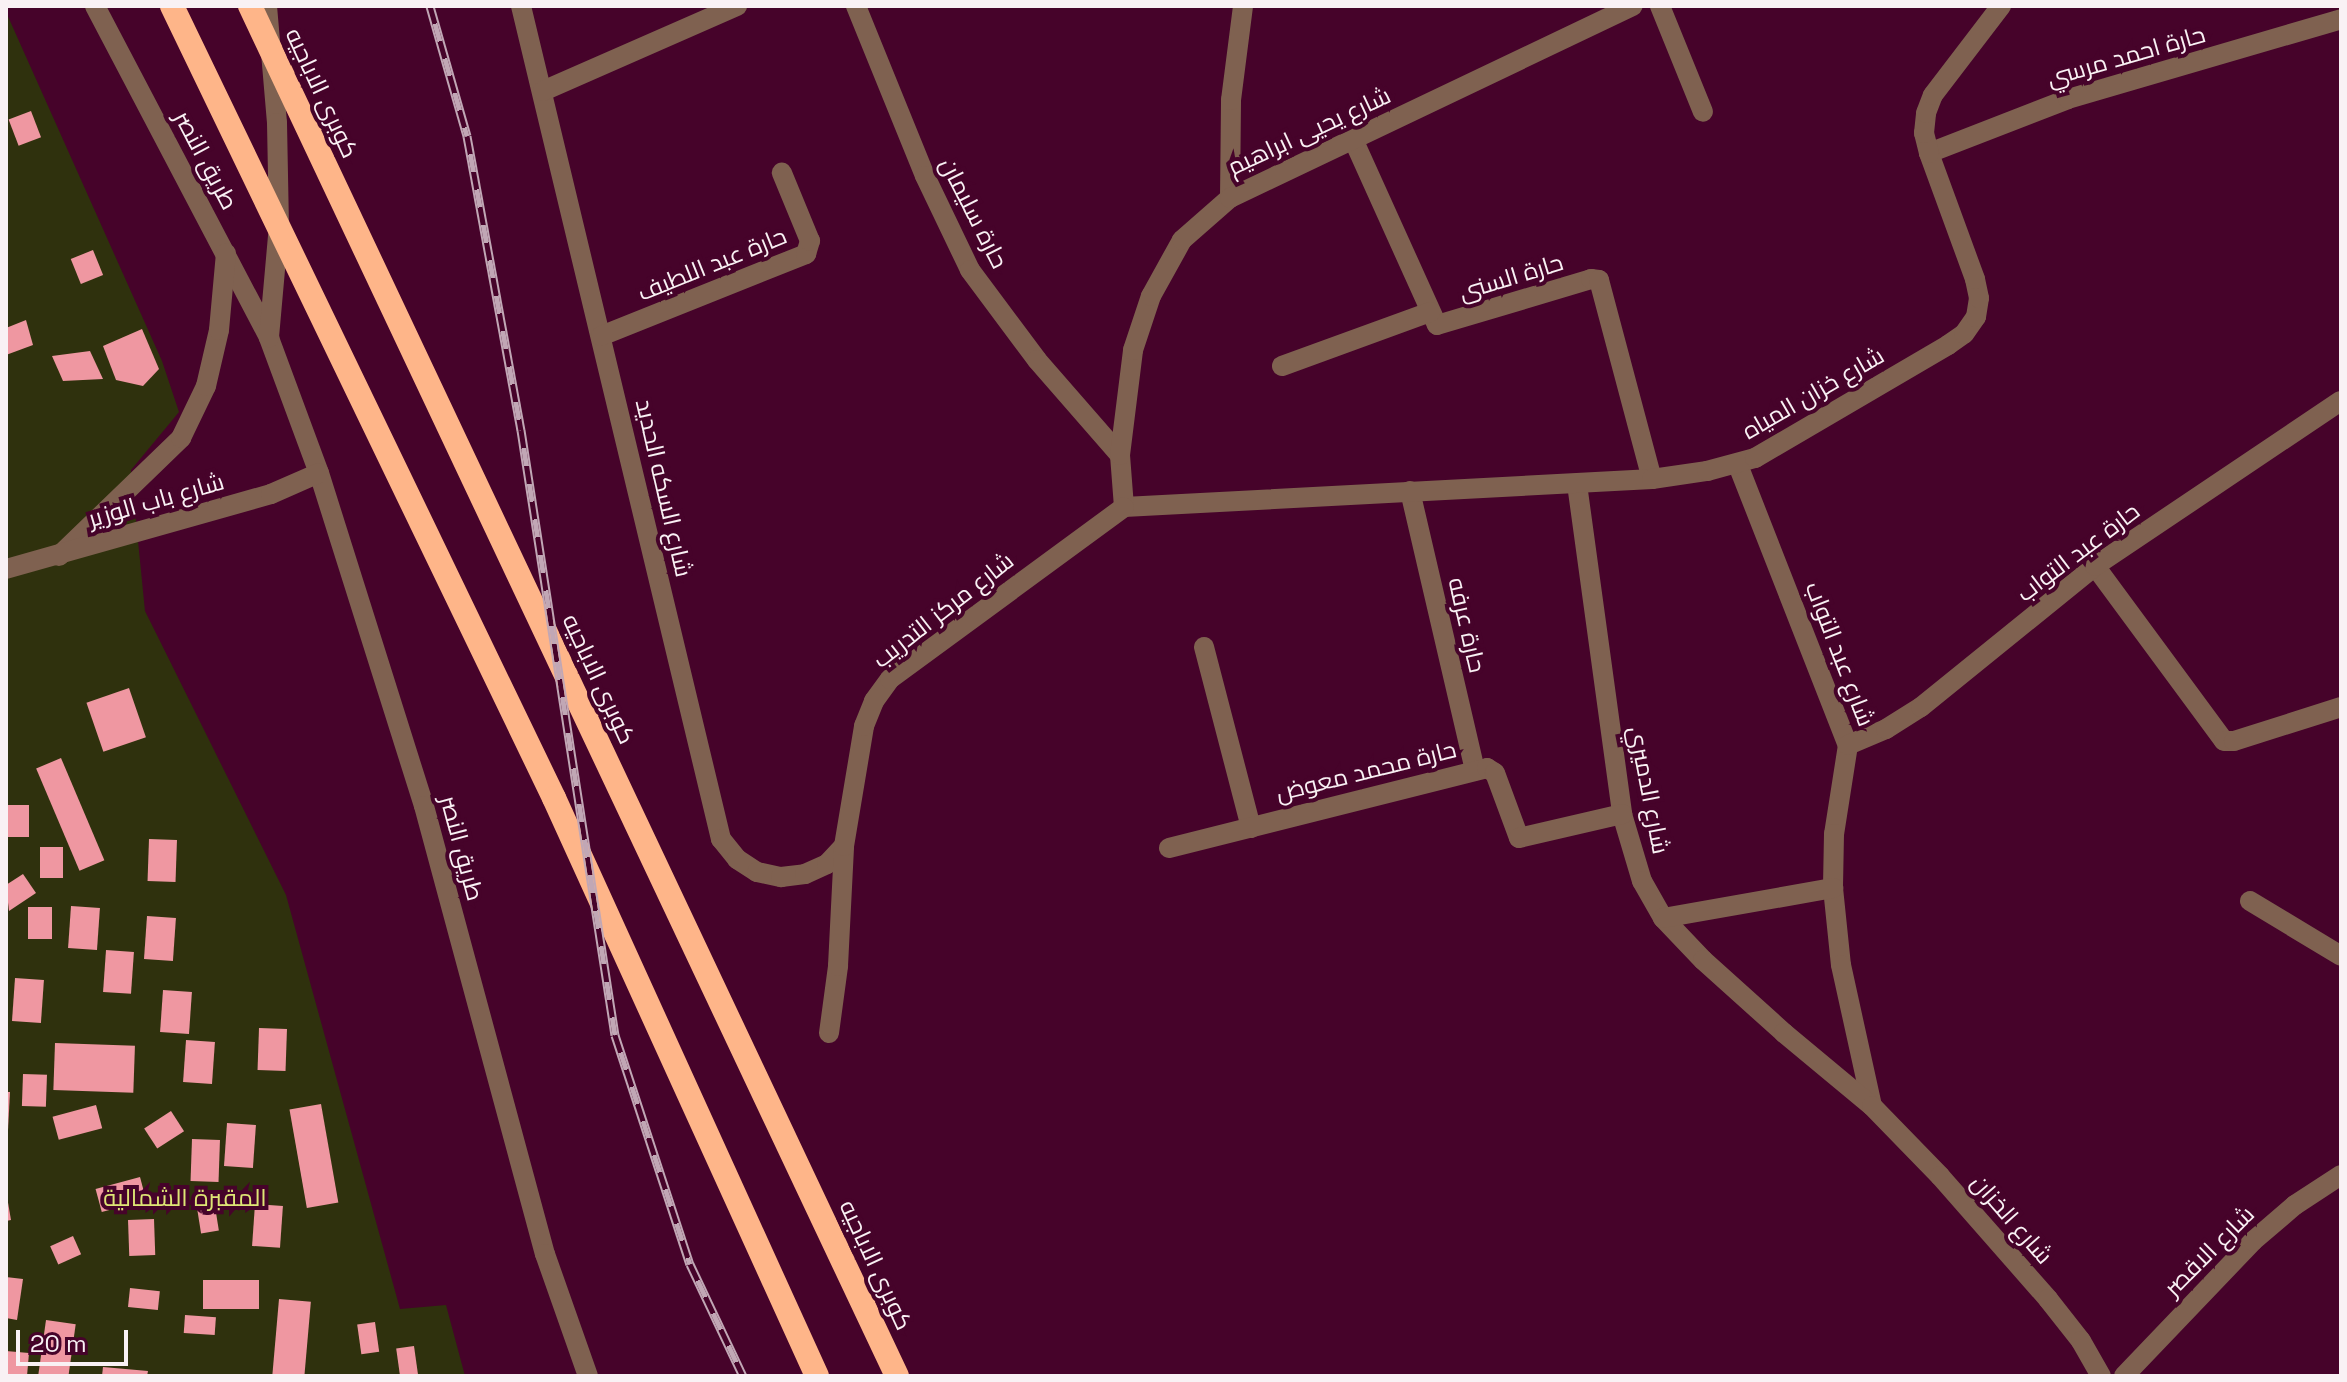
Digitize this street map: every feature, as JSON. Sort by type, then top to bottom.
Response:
[{"type":"highway","points":[[172,6],[554,798],[817,1376]]},
{"type":"highway","name":"كوبرى الاباجيه","points":[[250,6],[897,1376]]},
{"type":"street","name":"طريق النصر","points":[[95,6],[269,338],[319,473],[424,806],[545,1254],[588,1376]]},
{"type":"street","name":"طريق النصر","points":[[267,6],[277,123],[279,214],[269,338]]},
{"type":"street","name":"شارع السكه الحديد","points":[[521,6],[721,839],[747,865],[781,877],[805,874],[827,864],[844,846]]},
{"type":"street","points":[[543,91],[737,6]]},
{"type":"street","name":"حارة سليمان","points":[[856,6],[925,176],[970,270],[1037,360],[1120,455]]},
{"type":"street","points":[[1230,198],[1231,100],[1243,6]]},
{"type":"street","name":"شارع يحيى ابراهيم","points":[[1124,507],[1120,455],[1133,350],[1151,296],[1182,240],[1230,198],[1633,6]]},
{"type":"street","points":[[1660,6],[1703,112]]},
{"type":"street","name":"شارع خزان المياه","points":[[1124,507],[1652,479],[1738,465],[1755,458],[1948,345],[1964,334],[1976,317],[1979,298],[1975,279],[1929,153],[1925,123],[1933,95],[2001,6]]},
{"type":"street","name":"حارة احمد مرسي","points":[[1929,153],[2068,99],[2149,78],[2341,19]]},
{"type":"street","name":"حارة السنى","points":[[1353,139],[1434,322],[1441,326],[1591,279],[1599,280],[1652,479]]},
{"type":"street","name":"حارة عبد اللطيف","points":[[601,336],[806,254],[810,241],[782,173]]},
{"type":"street","points":[[59,556],[181,438],[206,386],[216,344],[226,253]]},
{"type":"street","points":[[1282,366],[1430,312]]},
{"type":"street","name":"حارة عبد التواب","points":[[1848,745],[1886,729],[1955,683],[2095,566],[2341,401]]},
{"type":"street","name":"شارع عبد التواب","points":[[1738,465],[1848,745],[1834,834],[1833,888],[1841,965],[1872,1106]]},
{"type":"street","name":"شارع باب الوزير","points":[[6,569],[271,494],[319,473]]},
{"type":"street","name":"شارع الدميري","points":[[1577,484],[1622,814],[1642,881],[1663,918],[1703,960],[1872,1106]]},
{"type":"street","name":"حارة عرفه","points":[[1410,491],[1475,771]]},
{"type":"street","name":"شارع مركز التدريب","points":[[829,1033],[838,966],[844,846],[864,726],[874,701],[890,679],[1124,507]]},
{"type":"street","points":[[2095,566],[2224,741],[2234,741],[2341,707]]},
{"type":"street","points":[[1204,647],[1251,828]]},
{"type":"street","name":"حارة محمد معوض","points":[[1169,848],[1493,769],[1519,838],[1622,814]]},
{"type":"street","points":[[1663,918],[1833,888]]},
{"type":"street","points":[[2250,901],[2341,956]]},
{"type":"street","name":"شارع الخزان","points":[[1872,1106],[2048,1299],[2081,1341],[2101,1376]]},
{"type":"street","name":"شارع الاقصر","points":[[2124,1376],[2253,1241],[2295,1205],[2341,1175]]},
{"type":"green space","name":"المقبرة الشمالية","points":[[6,12],[162,361],[179,412],[131,470],[145,611],[286,895],[400,1309],[446,1305],[465,1376],[6,1376]]},
{"type":"building","points":[[31,111],[41,137],[19,146],[9,120]]},
{"type":"building","points":[[93,250],[103,275],[81,284],[71,259]]},
{"type":"building","points":[[26,320],[33,345],[6,355],[6,328]]},
{"type":"building","points":[[142,329],[159,369],[143,386],[116,380],[103,346]]},
{"type":"building","points":[[90,351],[103,379],[63,381],[52,356]]},
{"type":"building","points":[[129,688],[146,737],[103,752],[86,703]]},
{"type":"building","points":[[61,758],[104,860],[80,871],[36,769]]},
{"type":"building","points":[[6,805],[29,805],[29,837],[6,837]]},
{"type":"building","points":[[149,839],[177,840],[176,882],[148,881]]},
{"type":"building","points":[[40,847],[63,847],[63,878],[40,878]]},
{"type":"building","points":[[23,874],[36,893],[9,911],[6,885]]},
{"type":"building","points":[[71,906],[100,908],[97,950],[68,948]]},
{"type":"building","points":[[28,907],[52,907],[52,939],[28,939]]},
{"type":"building","points":[[147,916],[176,918],[173,961],[144,959]]},
{"type":"building","points":[[106,950],[134,952],[131,994],[103,992]]},
{"type":"building","points":[[15,978],[44,980],[41,1023],[12,1021]]},
{"type":"building","points":[[163,990],[192,992],[189,1034],[160,1032]]},
{"type":"building","points":[[259,1028],[287,1029],[286,1071],[258,1070]]},
{"type":"building","points":[[186,1040],[215,1042],[212,1084],[183,1082]]},
{"type":"building","points":[[55,1043],[135,1046],[133,1093],[53,1090]]},
{"type":"building","points":[[23,1074],[47,1075],[46,1107],[22,1106]]},
{"type":"building","points":[[6,1092],[10,1092],[8,1130],[6,1130]]},
{"type":"building","points":[[321,1104],[338,1202],[307,1208],[289,1110]]},
{"type":"building","points":[[96,1105],[102,1128],[59,1140],[53,1117]]},
{"type":"building","points":[[171,1111],[184,1131],[157,1149],[144,1128]]},
{"type":"building","points":[[227,1123],[256,1125],[253,1168],[224,1166]]},
{"type":"building","points":[[192,1139],[220,1140],[219,1182],[191,1181]]},
{"type":"building","points":[[140,1177],[146,1200],[102,1212],[96,1189]]},
{"type":"building","points":[[6,1191],[11,1220],[6,1221]]},
{"type":"building","points":[[214,1200],[219,1231],[201,1233],[196,1203]]},
{"type":"building","points":[[255,1204],[283,1206],[280,1248],[252,1246]]},
{"type":"building","points":[[154,1219],[155,1255],[129,1256],[128,1220]]},
{"type":"building","points":[[73,1236],[81,1254],[58,1264],[50,1246]]},
{"type":"building","points":[[6,1277],[23,1279],[17,1320],[6,1318]]},
{"type":"building","points":[[203,1280],[259,1280],[259,1309],[203,1309]]},
{"type":"building","points":[[130,1288],[160,1291],[158,1310],[128,1307]]},
{"type":"building","points":[[279,1299],[311,1302],[304,1376],[272,1376]]},
{"type":"building","points":[[185,1315],[216,1317],[215,1335],[184,1333]]},
{"type":"building","points":[[46,1320],[76,1324],[68,1376],[38,1375]]},
{"type":"building","points":[[375,1322],[379,1352],[361,1354],[357,1325]]},
{"type":"building","points":[[414,1346],[418,1376],[400,1376],[396,1349]]},
{"type":"building","points":[[6,1351],[29,1353],[27,1376],[6,1376]]},
{"type":"building","points":[[103,1367],[148,1371],[147,1376],[102,1376]]},
{"type":"railway","points":[[430,6],[467,136],[521,430],[615,1035],[690,1264],[743,1376]]}]
